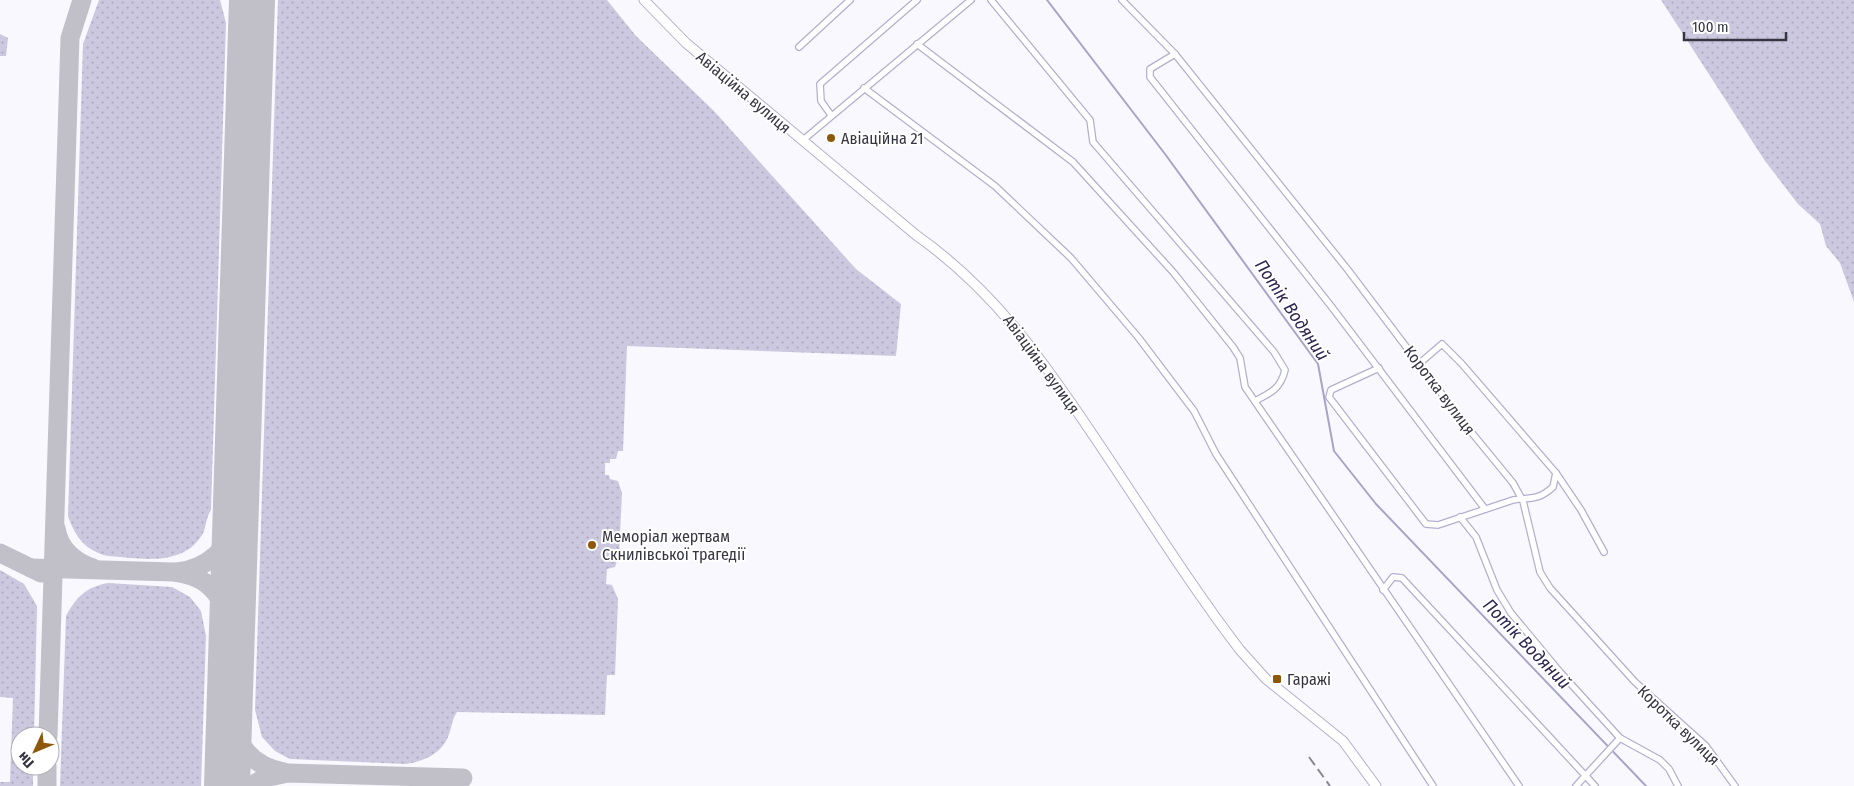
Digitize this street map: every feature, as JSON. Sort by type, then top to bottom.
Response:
[{"type":"street","name":"Авіаційна вулиця","points":[[644,0],[686,43],[916,235],[944,255],[988,295],[1011,320],[1043,362],[1240,650],[1266,678],[1343,741],[1376,786]]},
{"type":"street","points":[[799,47],[850,0]]},
{"type":"street","points":[[831,115],[821,101],[820,84],[917,0]]},
{"type":"street","points":[[802,140],[971,0]]},
{"type":"street","points":[[991,0],[1090,120],[1093,142],[1274,352],[1285,370],[1283,381],[1276,390],[1255,401]]},
{"type":"street","name":"Коротка вулиця","points":[[1125,1],[1175,54],[1420,363],[1478,442],[1513,483],[1523,501],[1540,572],[1550,588],[1635,682],[1706,746],[1735,786]]},
{"type":"street","points":[[917,44],[1073,162],[1173,272],[1240,358],[1243,382],[1255,401],[1519,786]]},
{"type":"street","points":[[1175,54],[1150,69],[1150,77],[1379,368],[1484,509]]},
{"type":"street","points":[[864,88],[995,186],[1071,258],[1116,310],[1194,411],[1216,454],[1433,786]]},
{"type":"street","points":[[1420,363],[1439,345],[1443,345],[1556,473],[1582,510],[1604,552]]},
{"type":"street","points":[[1379,368],[1331,390],[1330,399],[1426,524],[1434,526],[1516,499],[1523,501],[1547,492],[1553,487],[1556,473]]},
{"type":"street","points":[[1460,517],[1476,537],[1506,606],[1560,672],[1620,738],[1660,760],[1669,769],[1678,786]]},
{"type":"street","points":[[1383,590],[1393,577],[1402,578],[1595,786]]},
{"type":"street","points":[[1576,786],[1620,738]]},
{"type":"shaded area","points":[[99,0],[220,0],[226,23],[211,510],[202,535],[191,547],[170,557],[158,559],[108,556],[93,551],[78,537],[68,516],[83,44]]},
{"type":"shaded area","points":[[278,0],[607,0],[636,36],[714,111],[856,269],[901,304],[896,356],[627,346],[623,451],[618,451],[616,459],[610,459],[610,463],[605,463],[605,475],[609,475],[610,479],[618,481],[622,493],[619,555],[615,567],[607,569],[606,584],[612,585],[618,599],[615,675],[607,675],[605,715],[457,712],[446,741],[438,751],[420,761],[406,764],[290,759],[275,751],[262,737],[255,710]]},
{"type":"shaded area","points":[[1661,0],[1854,0],[1854,302],[1840,263],[1826,246],[1820,224],[1798,204],[1765,161]]},
{"type":"shaded area","points":[[0,34],[8,38],[6,56],[0,56]]},
{"type":"shaded area","points":[[0,570],[24,584],[37,606],[34,726],[12,726],[13,698],[0,697]]},
{"type":"shaded area","points":[[108,583],[172,587],[190,597],[201,611],[206,636],[201,786],[60,786],[66,616],[82,594],[94,587]]},
{"type":"shaded area","points":[[10,776],[33,776],[33,786],[0,786],[0,782],[10,782]]},
{"type":"waterway","name":"Потік Водяний","points":[[1047,0],[1165,154],[1318,364],[1334,451],[1376,504],[1646,786]]},
{"type":"taxiway","points":[[48,726],[70,38],[82,0]]},
{"type":"taxiway","points":[[249,0],[251,13]]},
{"type":"taxiway","points":[[177,572],[198,567],[216,555],[229,539],[234,529],[236,518]]},
{"type":"taxiway","points":[[56,528],[58,536],[69,554],[93,568]]},
{"type":"taxiway","points":[[0,553],[41,573]]},
{"type":"taxiway","points":[[31,568],[174,572],[188,575],[209,585],[216,593],[226,612],[232,637]]},
{"type":"taxiway","points":[[230,713],[236,735],[247,752],[262,765],[284,772]]},
{"type":"taxiway","points":[[251,786],[264,778],[288,773],[463,778]]},
{"type":"taxiway","points":[[47,776],[47,786]]},
{"type":"runway","points":[[227,786],[252,0]]},
{"type":"railway","points":[[1309,757],[1330,786]]},
{"type":"place","name":"Авіаційна 21","points":[[831,138]]},
{"type":"place","name":"Меморіал жертвам Скнилівської трагедії","points":[[592,545]]},
{"type":"place","name":"Гаражі","points":[[1277,679]]}]
